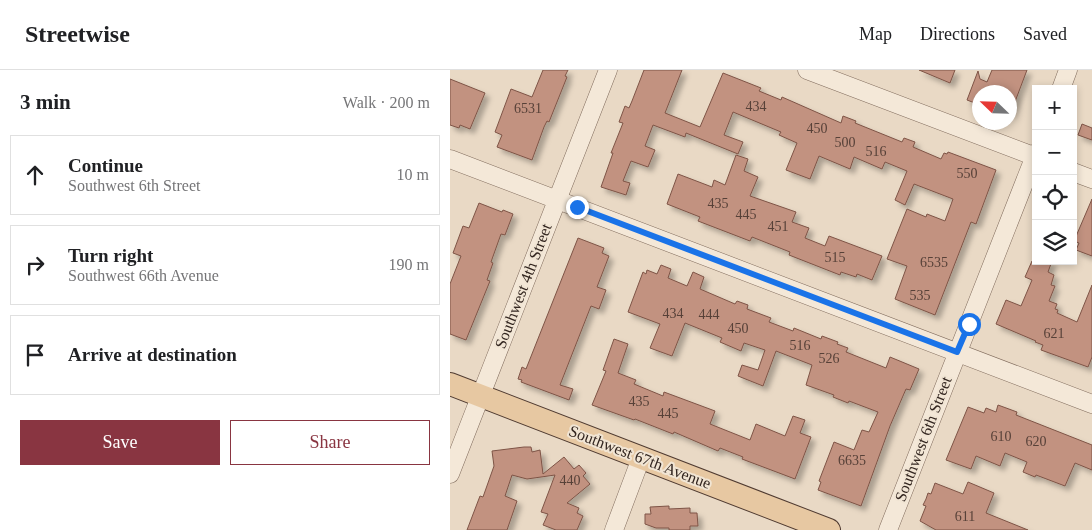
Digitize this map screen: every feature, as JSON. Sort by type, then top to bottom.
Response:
[{"type":"main road","name":"Southwest 67th Avenue","points":[[450,384],[641,458],[797,524],[829,530]]},
{"type":"street","name":"Southwest 4th Street","points":[[450,474],[608,70]]},
{"type":"street","points":[[807,70],[1032,155]]},
{"type":"street","points":[[1062,85],[1068,70]]},
{"type":"street","points":[[450,159],[1092,404]]},
{"type":"street","name":"Southwest 6th Street","points":[[888,530],[1032,164]]},
{"type":"street","points":[[1077,173],[1092,179]]},
{"type":"street","points":[[614,530],[641,458]]},
{"type":"building","points":[[543,70],[568,70],[549,122],[547,121],[544,127],[532,160],[497,147],[502,135],[495,132],[511,89],[532,97]]},
{"type":"building","points":[[644,70],[682,70],[665,113],[700,127],[723,73],[761,88],[759,91],[781,100],[782,97],[841,123],[843,116],[856,121],[855,123],[902,142],[904,138],[915,142],[913,147],[941,159],[944,153],[947,154],[948,152],[996,170],[976,224],[971,222],[935,315],[895,299],[907,266],[887,259],[907,209],[926,217],[927,214],[945,221],[953,199],[914,184],[905,205],[895,200],[907,171],[885,162],[882,169],[854,157],[850,169],[819,156],[810,179],[786,170],[797,143],[779,135],[781,132],[733,112],[724,135],[743,142],[738,154],[686,133],[685,137],[653,125],[645,146],[655,150],[648,167],[631,161],[623,181],[630,183],[626,195],[601,187],[613,153],[611,153],[623,123],[619,122],[625,106],[629,108]]},
{"type":"building","points":[[919,70],[955,70],[950,83]]},
{"type":"building","points":[[992,70],[1027,70],[1017,96],[1017,85],[973,85],[978,71],[980,79],[987,82]]},
{"type":"building","points":[[450,79],[485,93],[470,129],[460,125],[459,128],[450,125]]},
{"type":"building","points":[[972,87],[972,102],[967,100]]},
{"type":"building","points":[[1082,124],[1092,128],[1092,140],[1078,135]]},
{"type":"building","points":[[736,155],[748,159],[744,171],[758,177],[750,196],[796,212],[792,222],[809,228],[805,238],[825,246],[829,236],[882,256],[872,280],[857,274],[856,277],[841,272],[840,275],[789,255],[790,252],[752,237],[750,241],[698,221],[700,217],[667,204],[678,174],[712,187],[714,180],[725,185]]},
{"type":"building","points":[[1092,199],[1092,256],[1077,250],[1079,243],[1077,242],[1077,234]]},
{"type":"building","points":[[479,203],[513,214],[505,235],[501,234],[491,262],[493,263],[487,280],[490,281],[466,340],[450,334],[450,284],[461,256],[453,253],[463,226],[469,228]]},
{"type":"building","points":[[578,238],[604,248],[602,253],[609,256],[597,287],[606,290],[599,309],[591,306],[560,385],[573,389],[569,400],[521,382],[522,380],[518,379],[522,367],[526,369]]},
{"type":"building","points":[[1032,261],[1032,265],[1051,265],[1048,272],[1054,275],[1051,285],[1055,286],[1049,301],[1057,304],[1055,309],[1058,310],[1057,313],[1077,322],[1092,285],[1092,357],[1088,367],[1041,350],[1043,345],[996,324],[1006,300],[1021,306],[1032,280],[1025,277]]},
{"type":"building","points":[[661,265],[671,269],[668,278],[687,286],[693,272],[704,277],[700,289],[735,304],[737,301],[748,305],[747,309],[771,318],[769,322],[793,331],[794,328],[821,339],[822,336],[838,342],[837,344],[848,348],[846,352],[886,368],[890,357],[919,369],[910,390],[906,389],[890,426],[861,506],[818,490],[821,482],[819,481],[834,442],[854,450],[862,430],[869,432],[878,412],[849,401],[848,403],[833,397],[834,395],[806,385],[812,365],[776,351],[763,386],[738,376],[742,365],[758,370],[765,350],[744,343],[741,351],[720,342],[722,338],[685,323],[672,356],[650,348],[660,324],[628,312],[643,272],[646,274],[647,270],[657,274]]},
{"type":"building","points":[[614,339],[628,344],[618,373],[636,380],[634,384],[663,396],[664,392],[715,411],[710,424],[750,440],[756,424],[785,436],[793,416],[805,420],[800,433],[811,437],[795,479],[742,459],[743,457],[720,448],[718,451],[674,432],[673,434],[592,405],[606,371],[603,370]]},
{"type":"building","points":[[998,405],[1017,412],[1016,415],[1092,445],[1092,470],[1075,463],[1065,486],[1023,472],[1027,462],[1005,453],[1000,466],[976,456],[971,469],[946,460],[968,407],[984,413],[986,408],[996,412]]},
{"type":"building","points":[[531,447],[532,452],[540,450],[543,474],[564,457],[574,469],[579,465],[586,473],[583,476],[590,484],[567,503],[579,508],[577,513],[583,516],[577,530],[556,530],[543,525],[548,514],[541,512],[555,475],[527,479],[512,475],[505,496],[517,501],[507,530],[467,530],[480,496],[483,497],[494,466],[492,451]]},
{"type":"building","points":[[968,482],[994,493],[986,513],[1028,530],[936,530],[920,521],[926,506],[923,505],[928,493],[931,494],[935,483],[963,494]]},
{"type":"building","points":[[669,506],[669,509],[690,508],[690,513],[697,513],[698,526],[690,526],[690,530],[669,530],[669,528],[656,528],[645,524],[645,514],[651,514],[650,507]]},
{"type":"route","points":[[577,207],[957,352],[969,324]]}]
